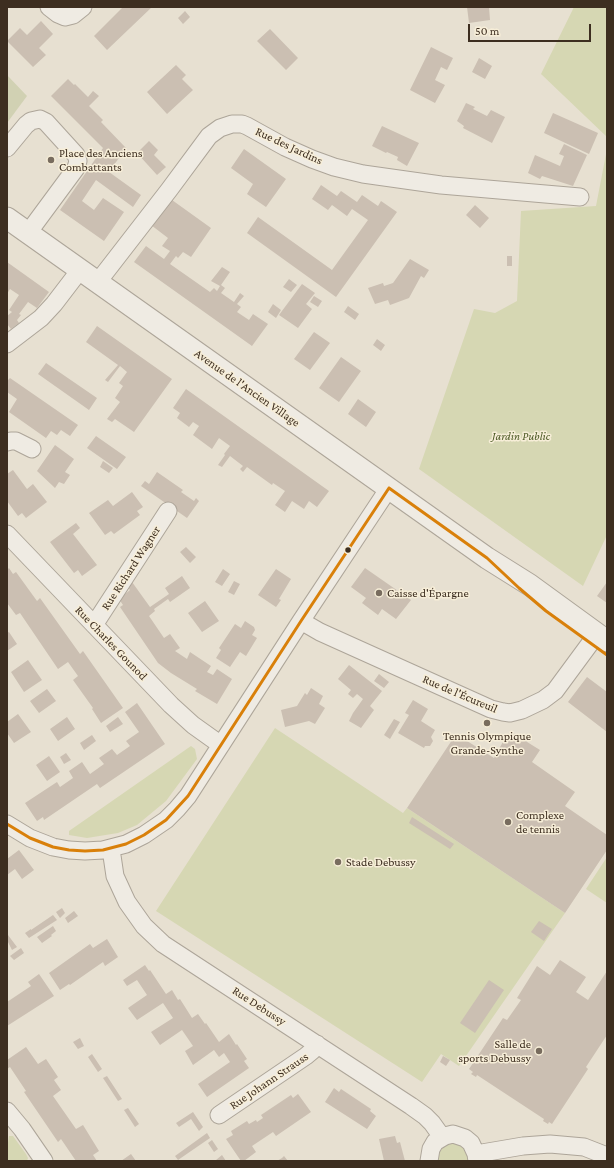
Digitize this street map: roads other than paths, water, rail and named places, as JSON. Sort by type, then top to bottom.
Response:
[{"type":"street","points":[[49,7],[65,17],[73,15],[83,7]]},
{"type":"street","points":[[7,148],[26,125],[34,119],[40,119],[46,122],[76,155],[78,161],[78,166],[28,233]]},
{"type":"street","name":"Rue des Jardins","points":[[97,283],[209,136],[220,128],[232,124],[247,126],[285,147],[312,159],[334,167],[363,174],[441,184],[580,197]]},
{"type":"street","name":"Avenue de l'Ancien Village","points":[[7,218],[487,558],[530,585],[600,643]]},
{"type":"street","points":[[7,344],[41,318],[57,301],[80,270]]},
{"type":"street","points":[[7,442],[16,441],[32,449]]},
{"type":"street","points":[[7,824],[30,838],[53,847],[85,851],[111,849],[126,844],[144,835],[171,815],[188,796],[301,620],[389,488]]},
{"type":"street","name":"Rue Richard Wagner","points":[[94,625],[168,511]]},
{"type":"street","name":"Rue Charles Gounod","points":[[7,534],[177,712],[221,745]]},
{"type":"street","name":"Rue de l'Écureuil","points":[[301,620],[320,632],[492,709],[504,712],[522,710],[550,695],[600,643]]},
{"type":"street","name":"Rue Debussy","points":[[111,849],[116,876],[122,894],[132,911],[150,933],[170,949],[419,1112],[432,1123],[442,1137]]},
{"type":"street","name":"Rue Johann Strauss","points":[[219,1115],[306,1056],[317,1044]]},
{"type":"street","points":[[7,1111],[22,1129],[44,1161]]},
{"type":"street","points":[[429,1161],[431,1149],[435,1142],[442,1137],[453,1134],[465,1138],[471,1143],[477,1157],[523,1146],[550,1144],[584,1147],[607,1156]]},
{"type":"place","name":"Place des Anciens Combattants","points":[[51,160]]},
{"type":"place","name":"Caisse d'Épargne","points":[[379,593]]},
{"type":"place","name":"Tennis Olympique Grande-Synthe","points":[[487,723]]},
{"type":"place","name":"Complexe de tennis","points":[[508,822]]},
{"type":"place","name":"Stade Debussy","points":[[338,862]]},
{"type":"place","name":"Salle de sports Debussy","points":[[539,1051]]},
{"type":"park label","name":"Jardin Public","points":[[521,436]]}]
